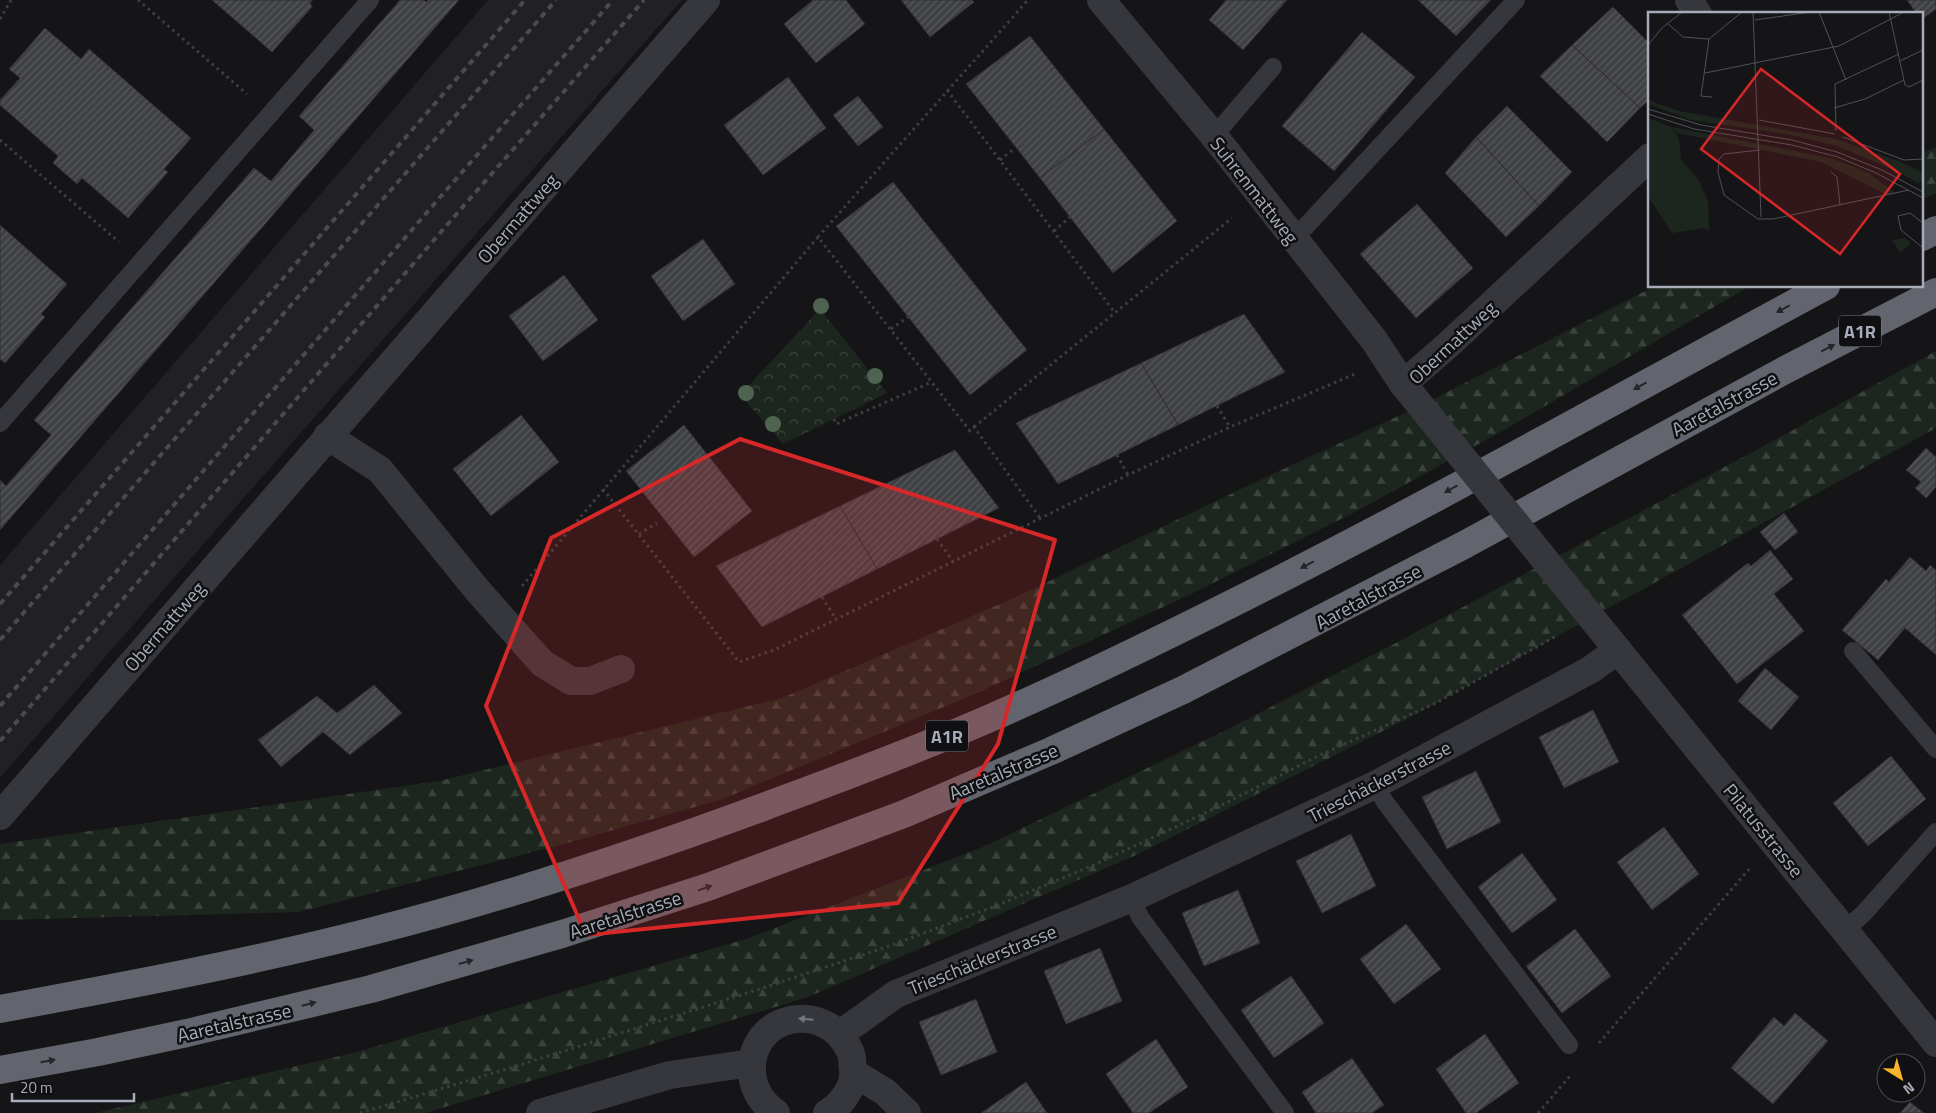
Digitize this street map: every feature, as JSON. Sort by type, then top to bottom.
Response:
[{"type":"highway","points":[[1924,236],[1936,230]]},
{"type":"highway","name":"A1R","points":[[0,1009],[218,968],[451,910],[550,881],[663,844],[869,768],[990,719],[1151,644],[1280,580],[1404,515],[1822,288]]},
{"type":"highway","name":"Aaretalstrasse","points":[[0,1070],[187,1033],[390,984],[562,934],[708,887],[904,814],[1051,751],[1183,690],[1389,585],[1785,370],[1936,292]]},
{"type":"street","name":"Obermattweg","points":[[0,816],[706,0]]},
{"type":"street","points":[[1689,0],[1697,12]]},
{"type":"street","name":"Suhrenmattweg","points":[[1102,1],[1214,136],[1387,359],[1403,384]]},
{"type":"street","name":"Obermattweg","points":[[1592,617],[1403,384],[1448,345],[1648,159]]},
{"type":"street","points":[[328,436],[380,470],[478,590],[542,663],[571,680],[590,681],[621,669]]},
{"type":"street","name":"Pilatusstrasse","points":[[1592,617],[1936,1043]]},
{"type":"street","name":"Trieschäckerstrasse","points":[[840,1034],[896,994],[1132,898],[1375,785],[1590,670],[1618,650]]},
{"type":"street","points":[[776,1113],[767,1106],[757,1093],[752,1078],[751,1063],[756,1047],[766,1033],[779,1024],[795,1018],[811,1018],[827,1024],[840,1034],[851,1052],[854,1074],[848,1093],[834,1109],[827,1113]]},
{"type":"street","points":[[540,1113],[670,1075],[751,1063]]},
{"type":"street","points":[[854,1074],[885,1092],[908,1113]]},
{"type":"lane","points":[[0,423],[370,0]]},
{"type":"lane","points":[[1294,240],[1516,0]]},
{"type":"lane","points":[[1214,136],[1273,67]]},
{"type":"lane","points":[[1853,651],[1936,749]]},
{"type":"lane","points":[[1375,785],[1385,802],[1569,1045]]},
{"type":"lane","points":[[1845,930],[1864,914],[1936,832]]},
{"type":"lane","points":[[1132,898],[1140,916],[1285,1113]]},
{"type":"path","points":[[0,19],[11,0]]},
{"type":"path","points":[[138,0],[270,114]]},
{"type":"path","points":[[499,614],[818,237],[1028,0]]},
{"type":"path","points":[[947,90],[1116,313]]},
{"type":"path","points":[[0,140],[142,262]]},
{"type":"path","points":[[1000,160],[1015,148]]},
{"type":"path","points":[[818,237],[970,431],[1260,196]]},
{"type":"path","points":[[1054,231],[1070,217]]},
{"type":"path","points":[[891,329],[908,317]]},
{"type":"path","points":[[603,489],[740,662],[774,650],[1040,518],[1230,427],[1387,359]]},
{"type":"path","points":[[834,419],[836,424],[932,382]]},
{"type":"path","points":[[1216,406],[1230,427]]},
{"type":"path","points":[[974,428],[1040,518]]},
{"type":"path","points":[[1117,456],[1128,475]]},
{"type":"path","points":[[639,534],[657,523]]},
{"type":"path","points":[[937,539],[953,561]]},
{"type":"path","points":[[822,597],[836,619]]},
{"type":"path","points":[[360,1113],[757,990],[892,945],[993,907],[1096,864],[1222,805],[1316,757],[1436,703],[1558,635]]},
{"type":"path","points":[[1597,1045],[1761,856],[1775,844]]},
{"type":"path","points":[[1538,1113],[1572,1073]]},
{"type":"highlighted area","points":[[740,439],[1055,540],[998,744],[898,903],[586,935],[486,706],[551,538]]},
{"type":"shaded area","points":[[488,0],[682,0],[0,778],[0,565]]},
{"type":"green space","points":[[1936,147],[1936,193],[1924,199],[1924,152]]},
{"type":"green space","points":[[1651,288],[1747,288],[1504,430],[1357,511],[1187,596],[975,694],[720,800],[564,844],[299,912],[0,920],[0,844],[439,781],[782,698],[1016,597],[1262,479],[1420,406]]},
{"type":"green space","points":[[820,309],[887,393],[783,444],[740,395]]},
{"type":"green space","points":[[1936,351],[1936,428],[1403,721],[1136,855],[808,997],[425,1113],[95,1113],[357,1052],[749,938],[983,847],[1224,731],[1394,644],[1773,441]]},
{"type":"building","points":[[212,0],[313,0],[310,3],[312,7],[272,52]]},
{"type":"building","points":[[400,0],[424,0],[426,2],[428,0],[459,0],[0,530],[0,480],[6,486],[51,435],[34,420],[254,168],[271,181],[314,130],[299,116]]},
{"type":"building","points":[[813,0],[846,0],[865,24],[816,63],[784,24]]},
{"type":"building","points":[[901,0],[972,0],[974,2],[930,37]]},
{"type":"building","points":[[1226,0],[1287,0],[1243,50],[1209,20]]},
{"type":"building","points":[[1418,0],[1491,0],[1456,36]]},
{"type":"building","points":[[1907,0],[1936,0],[1936,9],[1924,18],[1924,12],[1916,12]]},
{"type":"building","points":[[1613,7],[1648,42],[1648,101],[1640,108],[1572,45]]},
{"type":"building","points":[[45,28],[81,59],[89,49],[191,138],[164,169],[168,172],[128,218],[82,178],[77,184],[53,163],[58,156],[0,105],[0,100],[20,78],[9,69]]},
{"type":"building","points":[[1362,32],[1415,77],[1334,171],[1282,126]]},
{"type":"building","points":[[1030,36],[1104,129],[1040,178],[966,84]]},
{"type":"building","points":[[1572,45],[1640,108],[1607,142],[1540,76]]},
{"type":"building","points":[[788,77],[826,128],[763,175],[724,125]]},
{"type":"building","points":[[858,96],[883,127],[858,146],[833,115]]},
{"type":"building","points":[[1507,106],[1572,172],[1539,206],[1476,137]]},
{"type":"building","points":[[1104,129],[1177,221],[1113,273],[1040,178]]},
{"type":"building","points":[[1476,137],[1539,206],[1506,237],[1445,173]]},
{"type":"building","points":[[893,182],[1027,350],[970,395],[836,226]]},
{"type":"building","points":[[1417,204],[1473,268],[1416,318],[1360,254]]},
{"type":"building","points":[[0,225],[67,284],[41,314],[45,317],[5,363],[0,359]]},
{"type":"building","points":[[703,239],[735,284],[683,321],[651,276]]},
{"type":"building","points":[[564,275],[598,320],[543,361],[509,316]]},
{"type":"building","points":[[1244,314],[1285,372],[1178,425],[1141,363]]},
{"type":"building","points":[[1141,363],[1178,425],[1058,484],[1016,423]]},
{"type":"building","points":[[521,415],[559,462],[491,516],[453,469]]},
{"type":"building","points":[[684,425],[752,511],[694,557],[626,471]]},
{"type":"building","points":[[1926,448],[1936,457],[1936,487],[1926,498],[1915,488],[1921,482],[1906,470]]},
{"type":"building","points":[[955,450],[999,508],[877,569],[840,506]]},
{"type":"building","points":[[840,506],[877,569],[762,627],[716,566]]},
{"type":"building","points":[[1784,513],[1798,532],[1775,550],[1760,532]]},
{"type":"building","points":[[1770,550],[1793,579],[1774,594],[1804,631],[1737,684],[1682,615],[1748,563],[1751,566]]},
{"type":"building","points":[[1910,557],[1926,571],[1930,565],[1936,570],[1936,655],[1905,628],[1878,660],[1842,630],[1886,579],[1889,582]]},
{"type":"building","points":[[1765,668],[1799,697],[1771,730],[1738,701]]},
{"type":"building","points":[[374,685],[402,713],[350,755],[323,732],[281,767],[258,740],[317,696],[337,713]]},
{"type":"building","points":[[1593,710],[1619,762],[1564,788],[1539,737]]},
{"type":"building","points":[[1891,756],[1926,799],[1868,846],[1833,803]]},
{"type":"building","points":[[1476,771],[1501,822],[1447,849],[1422,797]]},
{"type":"building","points":[[1664,827],[1699,874],[1652,910],[1617,862]]},
{"type":"building","points":[[1351,834],[1376,886],[1322,913],[1296,861]]},
{"type":"building","points":[[1522,853],[1557,900],[1512,933],[1478,887]]},
{"type":"building","points":[[1238,890],[1260,943],[1204,966],[1182,913]]},
{"type":"building","points":[[1406,924],[1441,969],[1394,1004],[1360,959]]},
{"type":"building","points":[[1575,929],[1611,976],[1562,1013],[1526,966]]},
{"type":"building","points":[[1100,948],[1122,1001],[1066,1024],[1044,971]]},
{"type":"building","points":[[1291,976],[1324,1023],[1274,1058],[1241,1010]]},
{"type":"building","points":[[976,999],[997,1052],[941,1075],[919,1022]]},
{"type":"building","points":[[1795,1013],[1828,1041],[1773,1104],[1731,1068],[1774,1017],[1784,1026]]},
{"type":"building","points":[[1485,1034],[1519,1083],[1476,1113],[1466,1113],[1436,1069]]},
{"type":"building","points":[[1156,1039],[1188,1087],[1149,1113],[1133,1113],[1106,1074]]},
{"type":"building","points":[[1352,1058],[1384,1105],[1372,1113],[1316,1113],[1302,1092]]},
{"type":"building","points":[[1026,1082],[1047,1113],[981,1113]]},
{"type":"building","points":[[1911,1103],[1924,1113],[1900,1113]]},
{"type":"railway","points":[[0,604],[525,0]]},
{"type":"railway","points":[[0,640],[556,0]]},
{"type":"railway","points":[[0,706],[613,0]]},
{"type":"railway","points":[[0,741],[644,0]]}]
